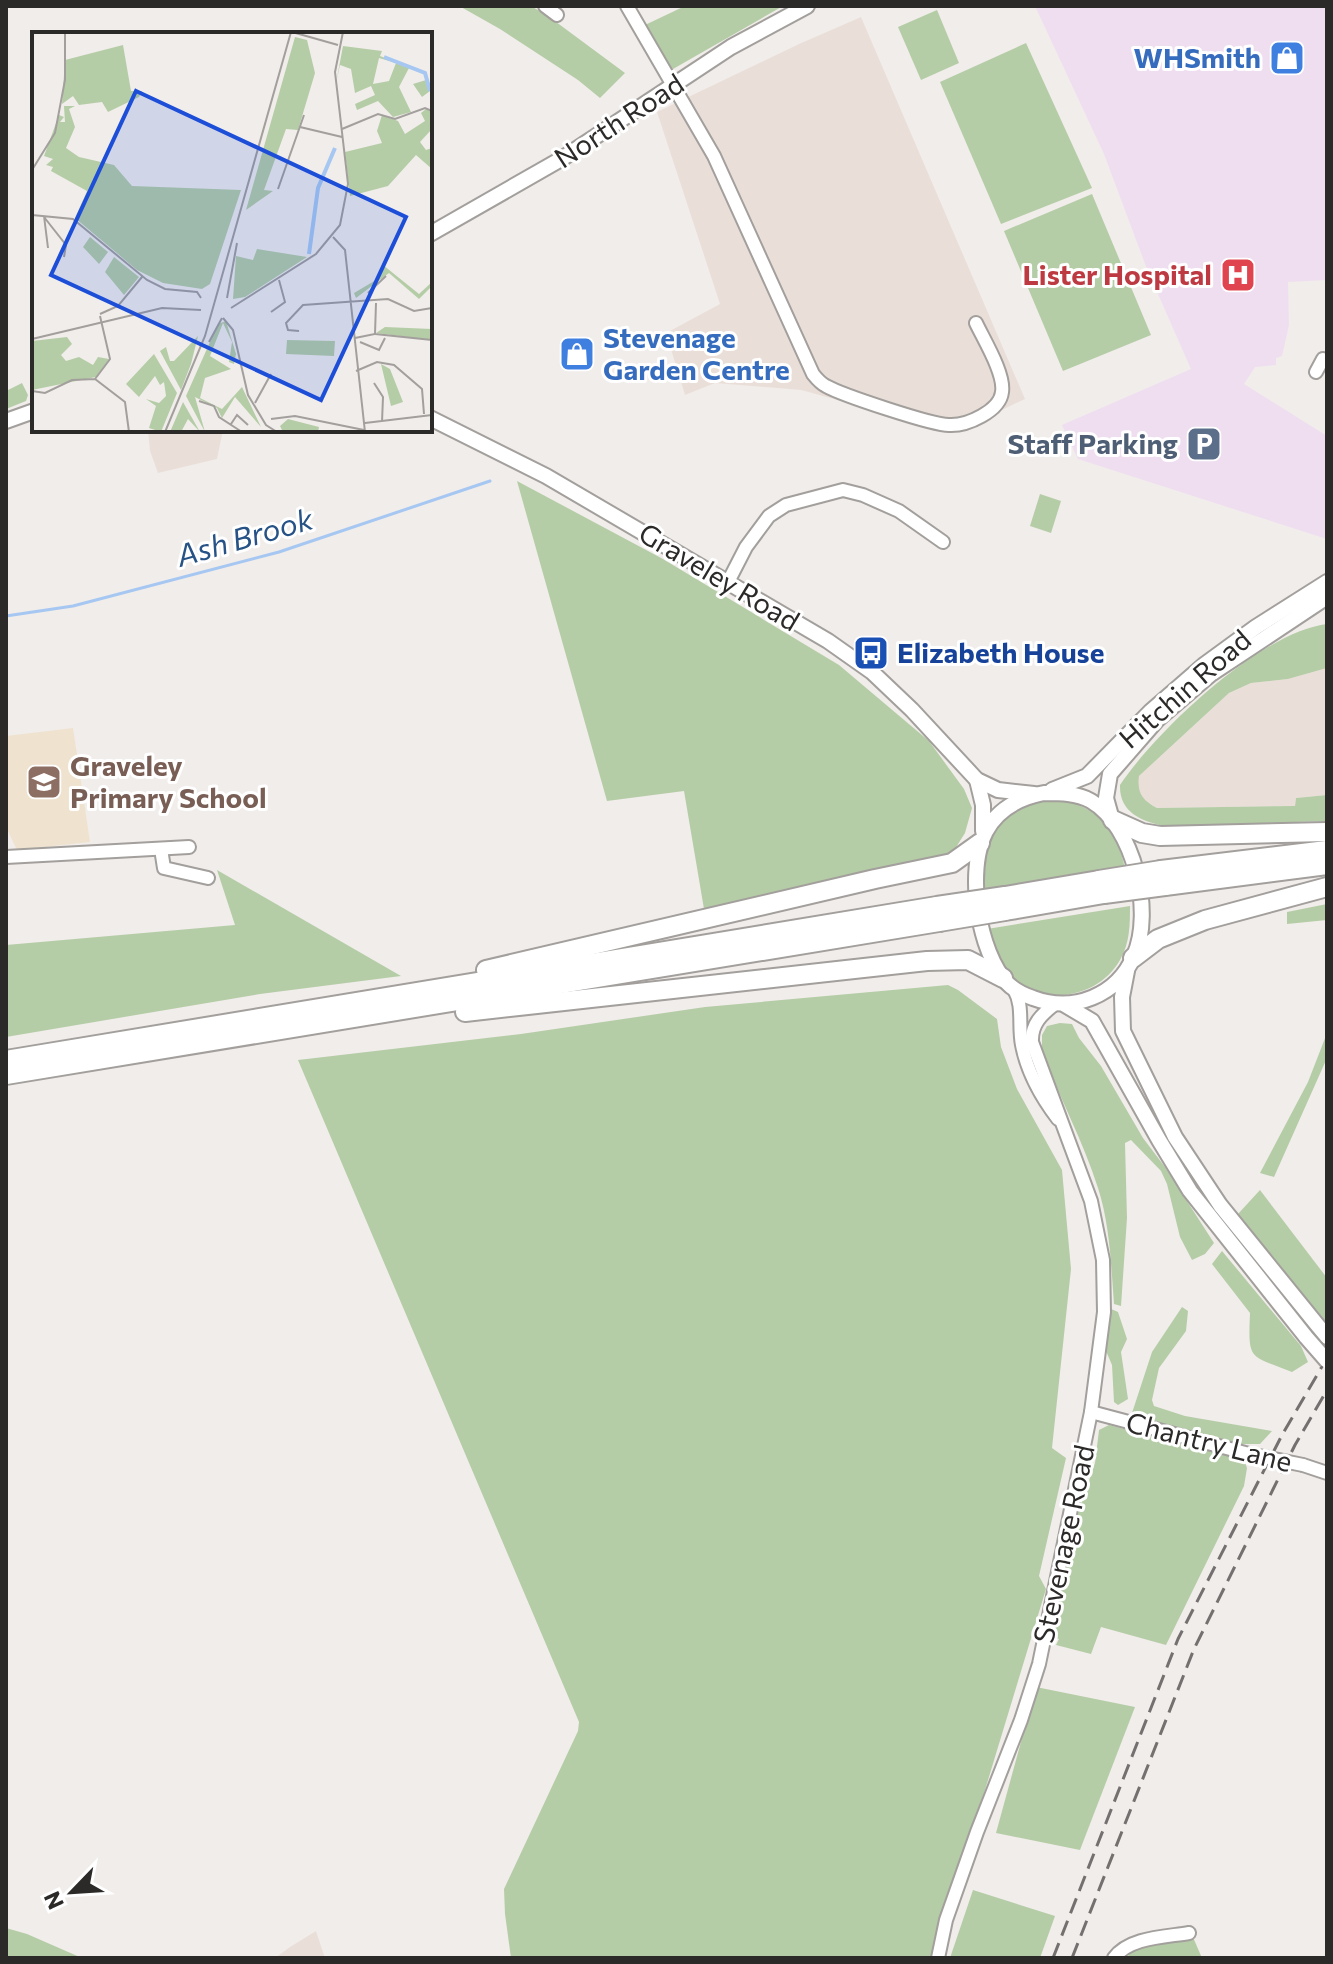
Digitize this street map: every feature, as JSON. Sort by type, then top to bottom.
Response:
[{"type":"highway","points":[[1112,818],[1142,833],[1160,836],[1327,832]]},
{"type":"highway","points":[[398,995],[520,961],[952,863],[981,839]]},
{"type":"highway","points":[[6,1060],[398,995],[1005,904],[1327,850]]},
{"type":"highway","points":[[1163,878],[1327,865]]},
{"type":"highway","points":[[1130,964],[1158,939],[1205,920],[1327,887]]},
{"type":"highway","points":[[6,1075],[359,1018],[938,914]]},
{"type":"highway","points":[[359,1018],[530,1006],[888,964],[968,960],[1008,983]]},
{"type":"main road","name":"North Road","points":[[432,233],[563,158],[750,35],[807,6]]},
{"type":"main road","points":[[6,421],[32,412]]},
{"type":"main road","name":"Graveley Road","points":[[432,419],[546,476],[828,641],[872,672],[977,780],[998,790],[1039,794]]},
{"type":"main road","name":"Hitchin Road","points":[[1039,794],[1087,776],[1151,711],[1204,665],[1256,627],[1327,582]]},
{"type":"main road","name":"Hitchin Road","points":[[1112,818],[1106,798],[1110,774],[1157,720],[1211,674],[1327,597]]},
{"type":"main road","points":[[977,780],[985,819],[975,872],[979,917],[989,951],[1008,983],[1037,1000],[1060,1004],[1088,1017],[1159,1140],[1212,1220],[1327,1361]]},
{"type":"main road","points":[[981,839],[1004,809],[1016,801],[1039,794],[1079,796],[1112,818],[1130,851],[1138,883],[1141,928],[1140,942],[1130,964],[1114,984],[1093,998],[1060,1004]]},
{"type":"main road","points":[[1130,964],[1121,1014],[1123,1031],[1175,1137],[1220,1205],[1327,1337]]},
{"type":"street","points":[[545,6],[557,15]]},
{"type":"street","points":[[627,6],[714,156],[819,382],[836,391],[943,425],[963,423],[992,410],[1002,393],[1000,377],[976,323]]},
{"type":"street","points":[[1316,372],[1326,357]]},
{"type":"street","points":[[728,582],[746,547],[769,516],[786,505],[843,490],[899,511],[943,542]]},
{"type":"street","points":[[6,857],[189,847]]},
{"type":"street","points":[[161,849],[164,868],[208,878]]},
{"type":"street","name":"Stevenage Road","points":[[1008,983],[1020,1004],[1021,1043],[1025,1057],[1046,1104],[1060,1121]]},
{"type":"street","name":"Stevenage Road","points":[[938,1958],[946,1920],[1039,1664],[1091,1412],[1104,1312],[1103,1260],[1087,1188],[1034,1051],[1031,1034],[1040,1017],[1060,1004]]},
{"type":"street","name":"Chantry Lane","points":[[1091,1412],[1327,1473]]},
{"type":"street","points":[[1114,1958],[1137,1943],[1189,1933]]},
{"type":"shaded area","name":"Lister Hospital","points":[[1035,6],[1327,6],[1327,280],[1288,282],[1289,325],[1282,356],[1276,358],[1276,365],[1255,367],[1244,384],[1327,436],[1327,539],[1078,459],[1062,425],[1191,369],[1147,269],[1104,154]]},
{"type":"shaded area","points":[[861,17],[1025,399],[955,432],[801,390],[715,383],[685,395],[666,333],[720,304],[657,112]]},
{"type":"shaded area","points":[[148,432],[223,432],[217,459],[158,473],[150,451]]},
{"type":"shaded area","points":[[1327,668],[1327,795],[1296,798],[1295,806],[1157,808],[1144,800],[1138,790],[1139,776],[1229,693],[1251,683],[1288,679]]},
{"type":"shaded area","name":"Graveley Primary School","points":[[73,728],[90,842],[17,850],[6,827],[6,736]]},
{"type":"shaded area","points":[[316,1931],[325,1958],[275,1958],[290,1947]]},
{"type":"green space","points":[[425,6],[531,6],[625,73],[600,98],[578,80],[461,7]]},
{"type":"green space","points":[[685,6],[783,6],[673,69],[669,68],[645,25]]},
{"type":"green space","points":[[937,10],[959,63],[921,80],[898,27]]},
{"type":"green space","points":[[1026,43],[1092,188],[1001,224],[940,82]]},
{"type":"green space","points":[[1092,194],[1151,335],[1063,371],[1004,231]]},
{"type":"green space","points":[[22,383],[28,395],[26,401],[6,409],[6,387],[8,390]]},
{"type":"green space","points":[[517,481],[663,559],[839,665],[929,741],[964,789],[972,808],[965,833],[953,852],[704,909],[684,791],[607,801]]},
{"type":"green space","points":[[1040,494],[1061,501],[1051,533],[1030,526]]},
{"type":"green space","points":[[1327,624],[1327,668],[1288,679],[1251,683],[1229,693],[1139,776],[1139,782],[1142,795],[1157,808],[1295,806],[1296,798],[1327,795],[1327,821],[1164,826],[1140,818],[1127,809],[1120,785],[1184,712],[1242,664],[1272,645],[1301,631]]},
{"type":"green space","points":[[1054,799],[1081,806],[1102,821],[1117,842],[1125,869],[981,892],[985,857],[996,828],[1019,808]]},
{"type":"green space","points":[[217,870],[401,976],[260,994],[6,1037],[6,945],[235,925]]},
{"type":"green space","points":[[1327,904],[1327,920],[1287,924],[1287,912]]},
{"type":"green space","points":[[1130,906],[1126,947],[1109,975],[1095,985],[1061,995],[1044,994],[1012,978],[1000,964],[987,929]]},
{"type":"green space","points":[[948,985],[997,1019],[1001,1047],[1017,1089],[1062,1170],[1071,1269],[1052,1448],[1066,1458],[1039,1576],[1046,1589],[934,1958],[511,1958],[504,1889],[578,1731],[579,1722],[298,1060],[521,1034],[705,1007]]},
{"type":"green space","points":[[1072,1024],[1101,1066],[1143,1138],[1214,1243],[1205,1254],[1192,1260],[1180,1237],[1161,1171],[1131,1140],[1125,1143],[1127,1218],[1121,1306],[1114,1304],[1108,1231],[1098,1188],[1042,1049],[1042,1035],[1047,1026]]},
{"type":"green space","points":[[1327,1033],[1327,1058],[1274,1177],[1260,1173],[1308,1082]]},
{"type":"green space","points":[[1260,1190],[1327,1278],[1327,1324],[1238,1214]]},
{"type":"green space","points":[[1222,1251],[1301,1346],[1308,1362],[1292,1372],[1254,1354],[1250,1340],[1250,1313],[1212,1264]]},
{"type":"green space","points":[[1182,1307],[1188,1311],[1186,1331],[1159,1368],[1152,1400],[1154,1406],[1185,1416],[1272,1431],[1260,1444],[1227,1444],[1133,1417],[1152,1352]]},
{"type":"green space","points":[[1109,1308],[1118,1312],[1127,1339],[1121,1352],[1128,1399],[1118,1405],[1114,1402],[1112,1365],[1106,1351]]},
{"type":"green space","points":[[1109,1425],[1244,1460],[1247,1468],[1244,1486],[1166,1645],[1101,1627],[1091,1654],[1056,1645],[1059,1639],[1053,1637],[1074,1525],[1095,1463],[1099,1430]]},
{"type":"green space","points":[[1036,1687],[1135,1707],[1080,1850],[996,1833]]},
{"type":"green space","points":[[973,1890],[1055,1916],[1040,1958],[950,1958]]},
{"type":"green space","points":[[6,1928],[27,1934],[82,1958],[6,1958]]},
{"type":"green space","points":[[1192,1935],[1202,1958],[1129,1958],[1131,1951]]},
{"type":"waterway","name":"Ash Brook","points":[[6,616],[73,606],[279,552],[490,481]]},
{"type":"railway","points":[[1053,1958],[1178,1639],[1282,1435],[1327,1358]]},
{"type":"railway","points":[[1072,1958],[1194,1649],[1295,1445],[1327,1390]]},
{"type":"place","name":"WHSmith","points":[[1287,58]]},
{"type":"place","name":"Lister Hospital","points":[[1238,275]]},
{"type":"place","name":"Stevenage Garden Centre","points":[[577,354]]},
{"type":"place","name":"Staff Parking","points":[[1204,444]]},
{"type":"place","name":"Elizabeth House","points":[[871,653]]},
{"type":"place","name":"Graveley Primary School","points":[[44,782]]}]
